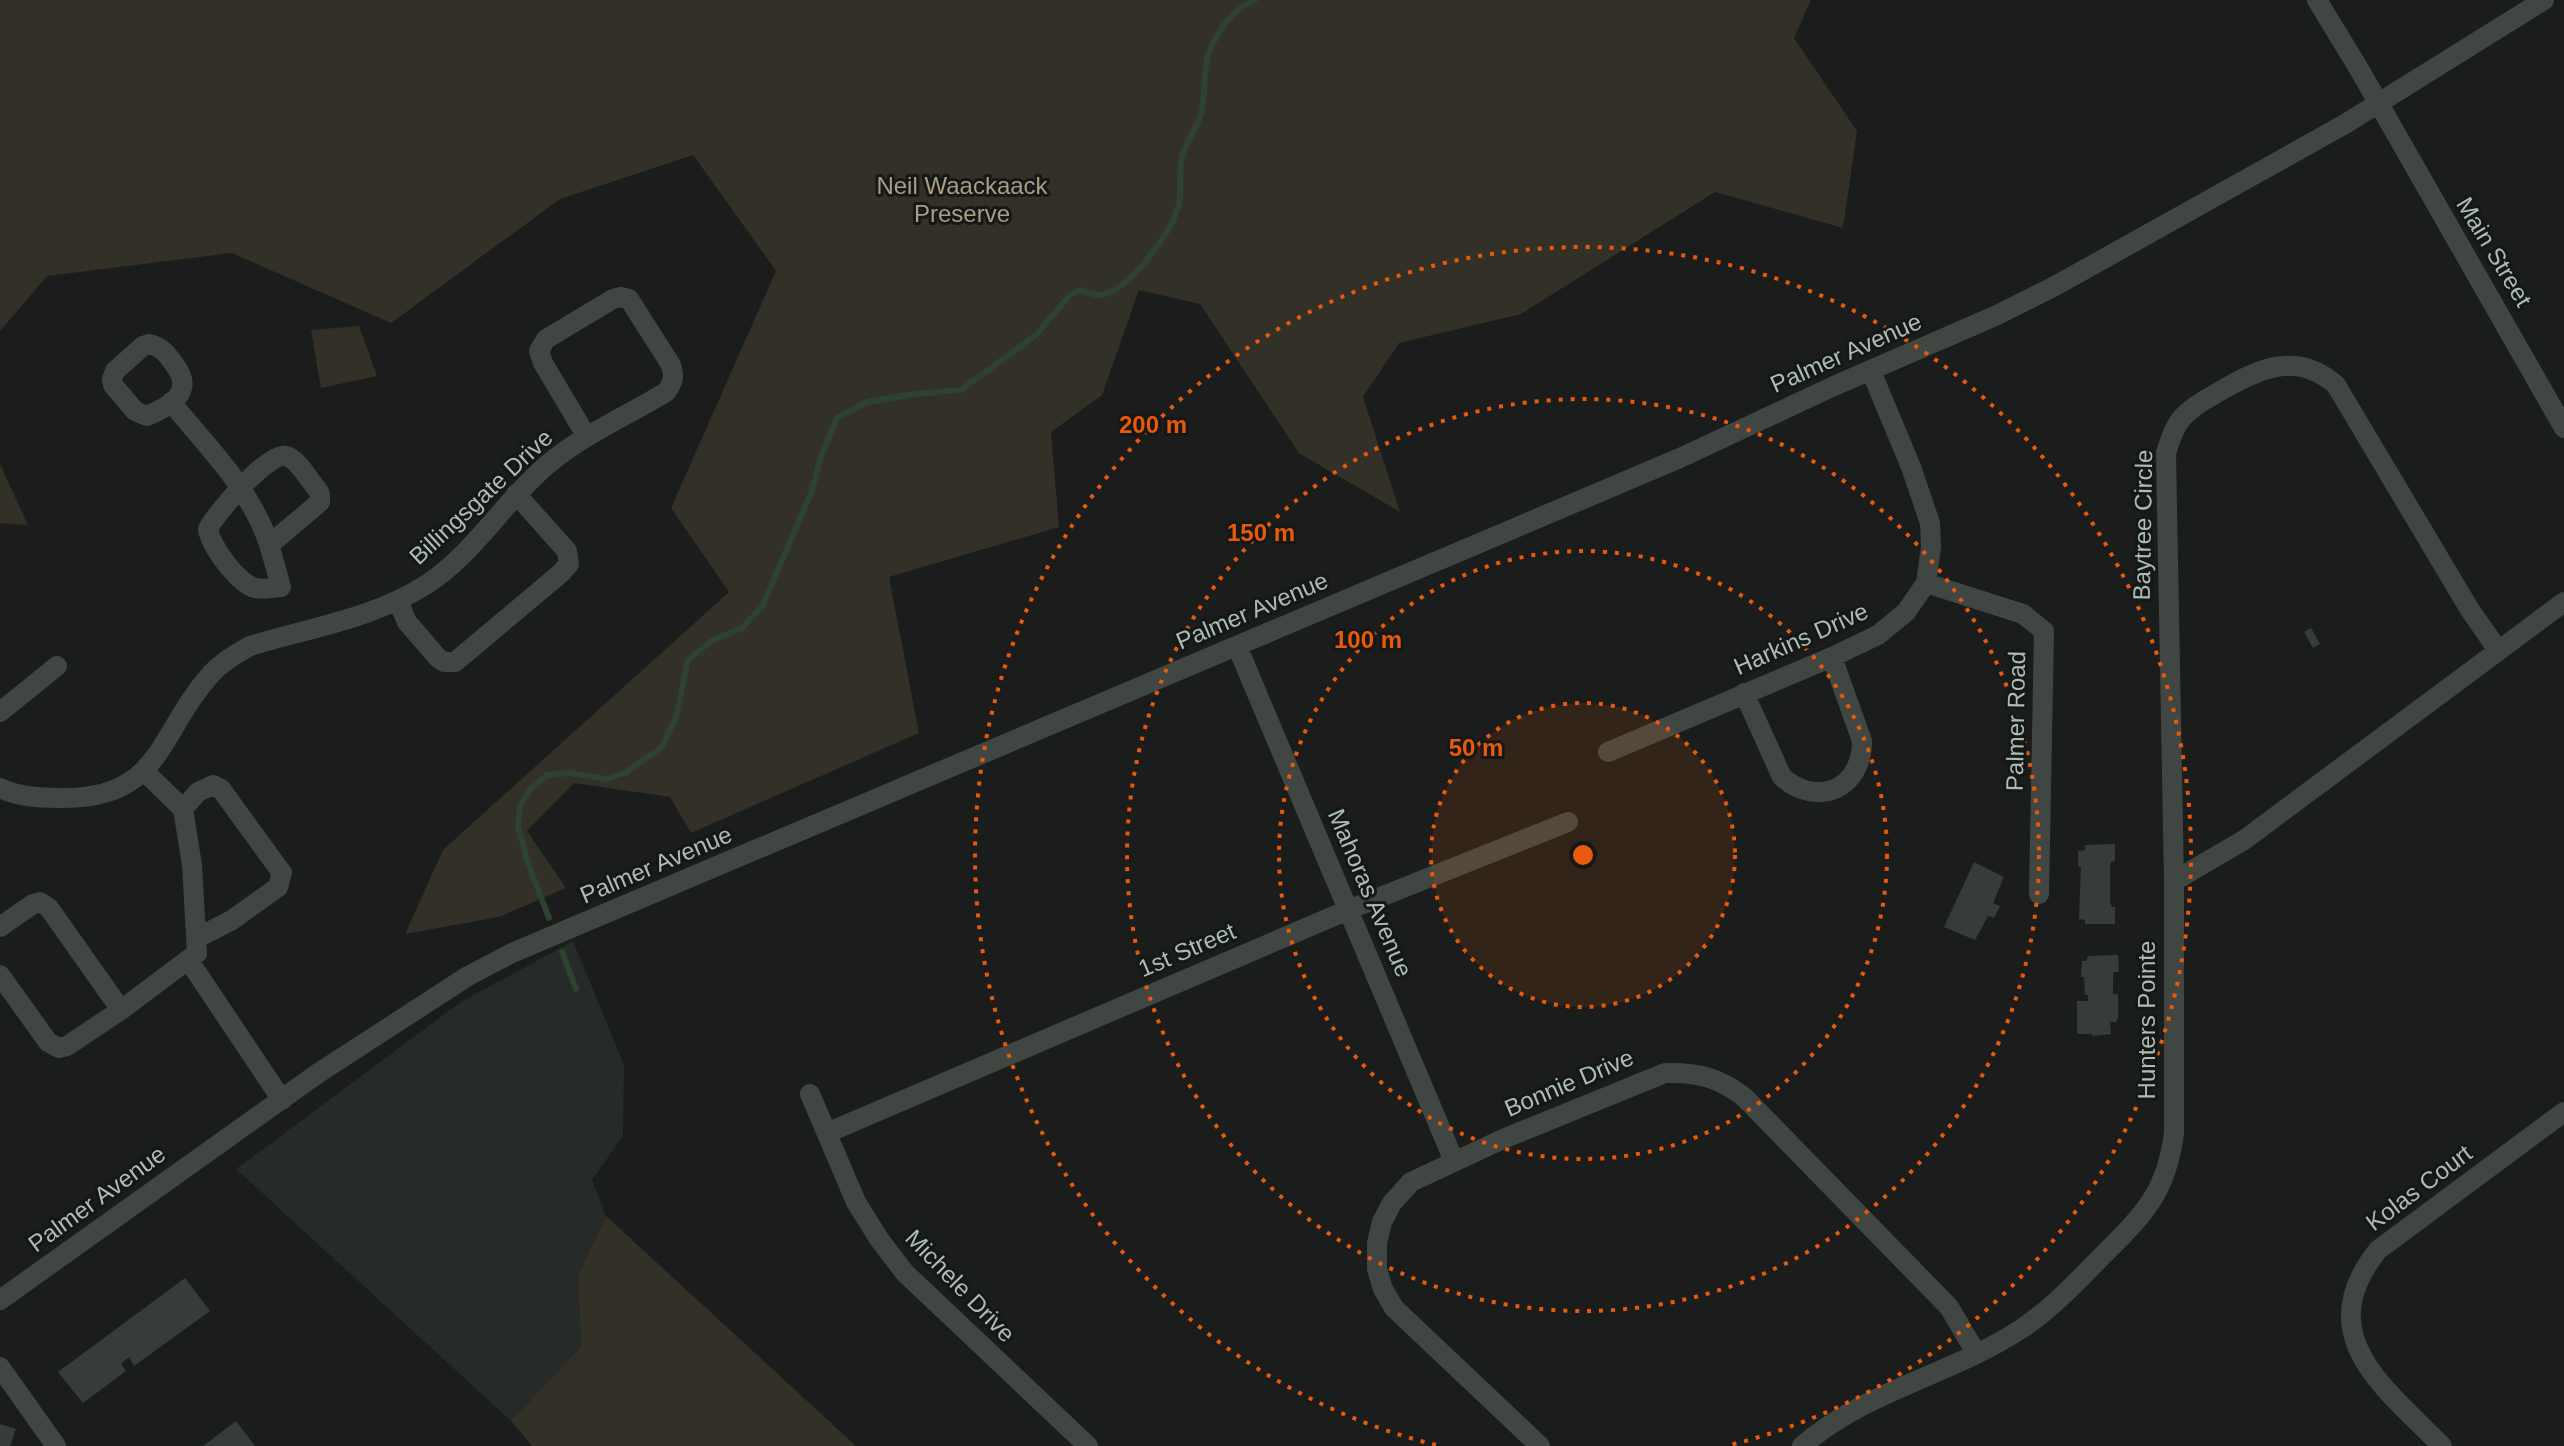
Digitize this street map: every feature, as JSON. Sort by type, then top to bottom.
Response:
[{"type":"street","name":"Main Street","points":[[2317,0],[2564,428]]},
{"type":"street","name":"Palmer Avenue","points":[[0,1300],[396,1021],[468,976],[512,953],[1680,458],[1995,316],[2055,286],[2378,103],[2544,0]]},
{"type":"street","name":"Billingsgate Drive","points":[[145,772],[204,682],[232,656],[250,646],[398,601],[441,575],[468,551],[516,494],[549,463],[587,437],[666,392],[672,384],[674,373],[671,365],[629,299],[613,299],[541,344],[539,351],[543,363],[587,437]]},
{"type":"street","name":"Baytree Circle","points":[[2174,881],[2170,805],[2166,453],[2180,420],[2192,408],[2262,368],[2301,366],[2329,379],[2336,385],[2470,610],[2498,650]]},
{"type":"street","name":"Harkins Drive","points":[[1608,752],[1832,657],[1878,635],[1906,612],[1926,583],[1931,547],[1926,507],[1871,371]]},
{"type":"street","points":[[171,402],[241,488],[258,518],[281,587],[249,587],[235,574],[208,535],[211,522],[241,488],[266,465],[283,455],[291,457],[320,494],[320,502],[269,545]]},
{"type":"street","points":[[398,601],[407,622],[438,658],[444,662],[455,662],[561,573],[569,564],[567,551],[516,494]]},
{"type":"street","name":"Palmer Road","points":[[1926,583],[2023,614],[2044,631],[2039,894]]},
{"type":"street","points":[[2174,881],[2244,840],[2564,602]]},
{"type":"street","name":"Mahoras Avenue","points":[[1237,646],[1454,1161]]},
{"type":"street","points":[[1744,693],[1782,777],[1806,792],[1834,790],[1858,768],[1862,741],[1832,657]]},
{"type":"street","points":[[0,712],[57,666]]},
{"type":"street","points":[[0,788],[29,797],[80,798],[123,786],[145,772],[183,809],[192,865],[197,938],[197,953],[189,961],[121,1010],[67,1046],[59,1048],[48,1042],[0,975]]},
{"type":"street","points":[[183,809],[198,792],[213,785],[221,789],[282,873],[278,887],[232,920],[197,938]]},
{"type":"street","name":"1st Street","points":[[829,1132],[1348,910],[1568,822]]},
{"type":"street","name":"Hunters Pointe","points":[[1802,1446],[1831,1422],[1867,1401],[1927,1379],[2022,1329],[2054,1303],[2142,1217],[2164,1181],[2174,1133],[2174,881]]},
{"type":"street","points":[[0,927],[33,904],[40,902],[49,908],[121,1010]]},
{"type":"street","points":[[189,961],[282,1100]]},
{"type":"street","name":"Bonnie Drive","points":[[1540,1446],[1403,1319],[1383,1289],[1377,1269],[1377,1243],[1382,1222],[1392,1203],[1411,1182],[1651,1076],[1665,1073],[1690,1072],[1711,1076],[1744,1097],[1949,1307],[1976,1353]]},
{"type":"street","name":"Michele Drive","points":[[810,1094],[829,1132],[856,1202],[905,1273],[1088,1446]]},
{"type":"street","name":"Kolas Court","points":[[2442,1446],[2370,1373],[2361,1357],[2351,1323],[2356,1287],[2365,1266],[2378,1250],[2564,1112]]},
{"type":"street","points":[[0,1367],[56,1446]]},
{"type":"shaded area","points":[[573,941],[624,1065],[623,1136],[592,1180],[606,1216],[578,1275],[581,1346],[511,1421],[236,1169],[461,1002]]},
{"type":"green space","name":"Neil Waackaack Preserve","points":[[0,0],[1811,0],[1794,38],[1857,131],[1843,228],[1715,192],[1521,314],[1399,343],[1363,397],[1400,512],[1299,453],[1200,304],[1139,290],[1102,395],[1051,432],[1059,527],[889,577],[919,733],[691,833],[670,797],[574,783],[527,831],[566,888],[499,917],[405,934],[443,850],[729,592],[671,508],[776,271],[693,155],[560,199],[391,323],[232,253],[47,276],[0,331]]},
{"type":"green space","points":[[359,326],[377,376],[321,388],[311,330]]},
{"type":"green space","points":[[0,464],[28,525],[0,523]]},
{"type":"green space","points":[[606,1216],[856,1446],[532,1446],[511,1421],[581,1346],[578,1275]]},
{"type":"building","points":[[2311,628],[2320,644],[2313,648],[2304,632]]},
{"type":"building","points":[[2115,844],[2115,861],[2110,866],[2110,902],[2115,907],[2115,924],[2085,924],[2085,920],[2079,919],[2081,867],[2078,866],[2078,851],[2085,850],[2085,845]]},
{"type":"building","points":[[1974,862],[2004,877],[1993,903],[2000,906],[1994,918],[1988,916],[1975,940],[1944,927]]},
{"type":"building","points":[[2118,955],[2119,972],[2114,972],[2113,994],[2118,994],[2118,1017],[2116,1022],[2110,1022],[2111,1034],[2077,1034],[2077,1001],[2088,1001],[2084,977],[2081,977],[2082,961],[2086,961],[2088,956]]},
{"type":"building","points":[[185,1278],[210,1311],[134,1366],[129,1357],[121,1364],[126,1371],[83,1403],[58,1372]]},
{"type":"building","points":[[236,1421],[255,1446],[203,1446]]},
{"type":"building","points":[[0,1424],[16,1429],[10,1446],[0,1446]]},
{"type":"waterway","points":[[549,918],[518,827],[520,806],[531,788],[547,775],[571,773],[606,779],[625,773],[662,747],[676,717],[688,660],[711,641],[742,628],[762,607],[811,493],[821,456],[837,418],[867,402],[961,390],[1037,334],[1070,295],[1081,290],[1105,294],[1115,290],[1136,272],[1165,235],[1178,207],[1182,158],[1201,114],[1206,66],[1212,46],[1230,18],[1255,0]]},
{"type":"waterway","points":[[562,952],[576,989]]}]
